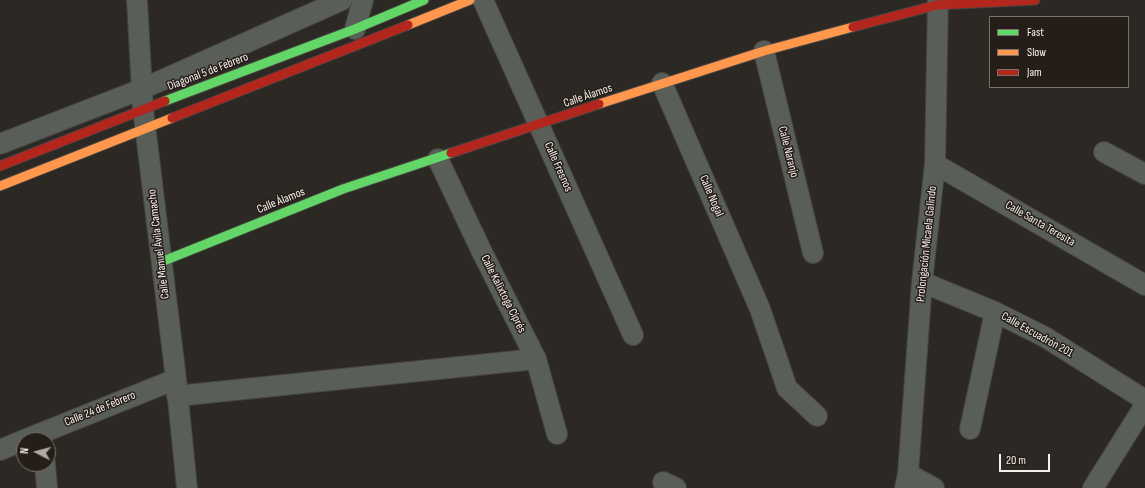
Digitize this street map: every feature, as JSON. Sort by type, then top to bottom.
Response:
[{"type":"street","name":"Calle Manuel Ávila Camacho","points":[[137,0],[143,109],[177,388],[187,488]]},
{"type":"street","points":[[0,144],[142,89],[342,0]]},
{"type":"street","points":[[355,29],[363,0]]},
{"type":"street","name":"Diagonal 5 de Febrero","points":[[0,166],[143,109],[355,29],[424,0]]},
{"type":"street","points":[[0,186],[470,0]]},
{"type":"street","name":"Calle Fresnos","points":[[483,0],[633,335]]},
{"type":"street","name":"Calle Álamos","points":[[161,262],[343,189],[438,159],[662,83],[764,51],[938,3],[1035,0]]},
{"type":"street","name":"Prolongación Micaela Galindo","points":[[906,481],[922,282],[936,164],[938,3]]},
{"type":"street","name":"Calle Naranjo","points":[[764,51],[812,253]]},
{"type":"street","name":"Calle Nogal","points":[[662,83],[760,309],[787,388],[816,416]]},
{"type":"street","points":[[1104,152],[1145,174]]},
{"type":"street","name":"Calle Kalixtoga Ciprés","points":[[438,159],[481,250],[536,359],[557,434]]},
{"type":"street","name":"Calle Santa Teresita","points":[[936,164],[1145,285]]},
{"type":"street","name":"Calle Escuadrón 201","points":[[922,282],[995,312],[1045,336],[1145,400]]},
{"type":"street","points":[[970,429],[995,312]]},
{"type":"street","name":"Calle 24 de Febrero","points":[[50,432],[177,388],[536,359]]},
{"type":"street","points":[[1093,488],[1145,405]]},
{"type":"street","name":"Calle 24 de Febrero","points":[[0,450],[16,444]]},
{"type":"street","points":[[46,472],[47,488]]},
{"type":"street","points":[[906,481],[934,488]]},
{"type":"traffic: fast","points":[[165,101],[355,29],[424,0]]},
{"type":"traffic: fast","points":[[161,262],[343,189],[451,153]]},
{"type":"traffic: slow","points":[[408,25],[470,0]]},
{"type":"traffic: slow","points":[[599,104],[764,51],[853,27]]},
{"type":"traffic: slow","points":[[0,186],[172,118]]},
{"type":"traffic: jam","points":[[853,27],[937,5],[1035,0]]},
{"type":"traffic: jam","points":[[172,118],[408,25]]},
{"type":"traffic: jam","points":[[0,166],[165,101]]},
{"type":"traffic: jam","points":[[451,153],[599,104]]}]
